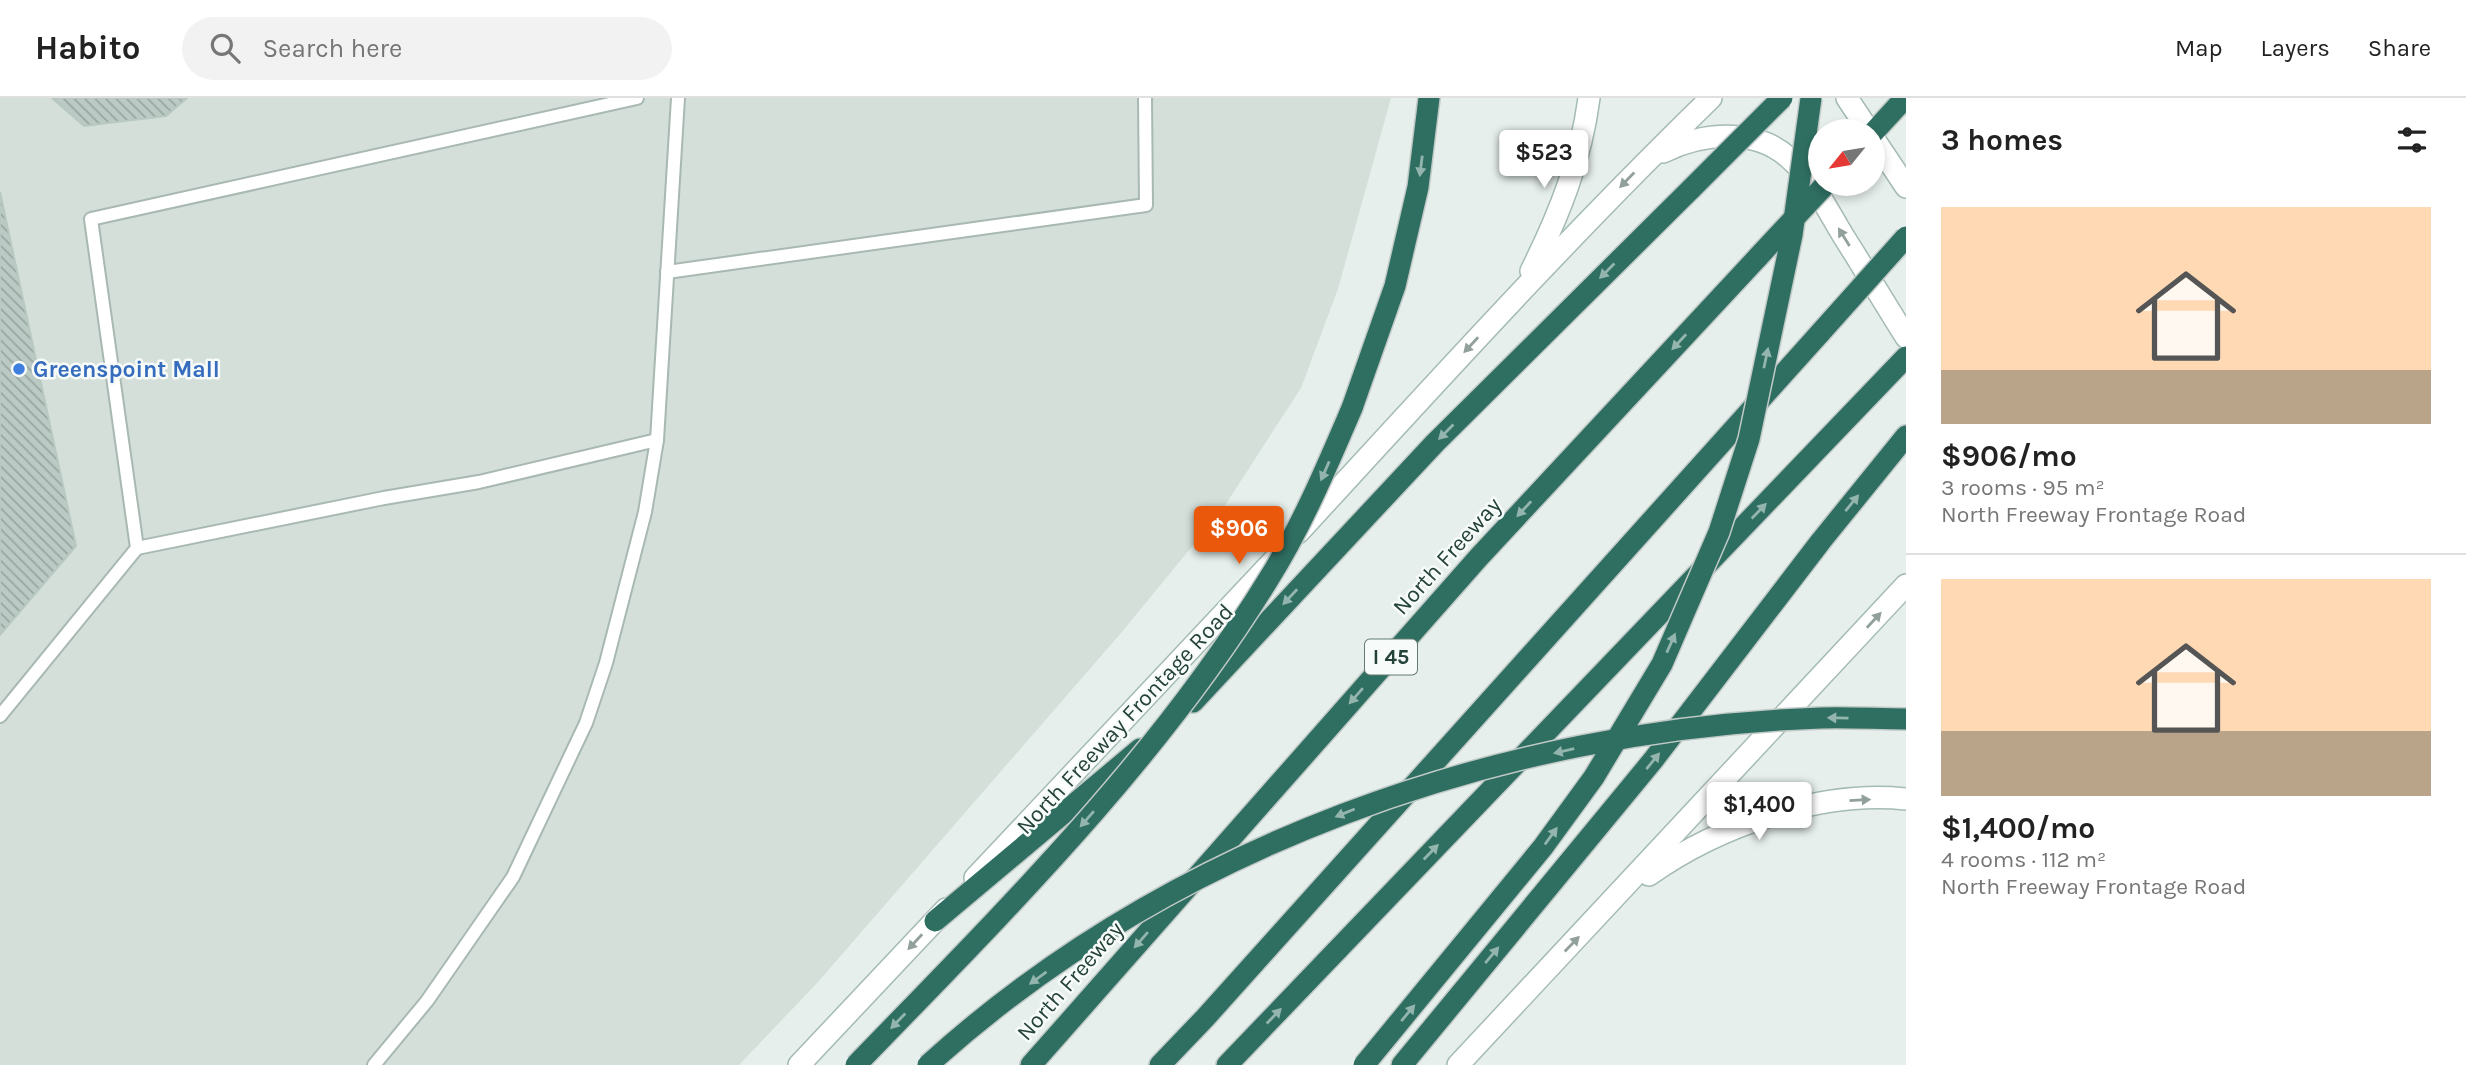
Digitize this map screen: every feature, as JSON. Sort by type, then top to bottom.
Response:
[{"type":"highway","points":[[856,1065],[1059,851],[1136,762],[1223,649],[1269,578],[1313,497],[1352,408],[1395,286],[1418,187],[1429,98]]},
{"type":"highway","points":[[934,921],[1179,716],[1435,443],[1782,98]]},
{"type":"highway","points":[[1364,1065],[1543,847],[1594,777],[1662,664],[1719,532],[1749,439],[1792,235],[1811,98]]},
{"type":"highway","points":[[1885,120],[1906,98]]},
{"type":"highway","name":"North Freeway","points":[[1031,1065],[1479,558],[1815,196]]},
{"type":"highway","points":[[1160,1065],[1906,237]]},
{"type":"highway","points":[[1227,1065],[1906,356]]},
{"type":"highway","points":[[1402,1065],[1654,759],[1821,541],[1905,437]]},
{"type":"highway","points":[[928,1065],[1041,975],[1140,912],[1247,854],[1367,804],[1494,767],[1644,735],[1731,724],[1822,718],[1906,719]]},
{"type":"main road","points":[[1523,289],[1551,231],[1575,169],[1589,98]]},
{"type":"main road","name":"North Freeway Frontage Road","points":[[799,1065],[1241,595],[1523,289],[1647,160],[1711,98]]},
{"type":"main road","points":[[1847,98],[1861,119]]},
{"type":"main road","points":[[1647,160],[1685,141],[1723,136],[1762,141],[1789,157],[1810,183],[1906,337]]},
{"type":"main road","points":[[1885,155],[1906,187]]},
{"type":"main road","points":[[1458,1065],[1906,585]]},
{"type":"main road","points":[[1618,896],[1670,860],[1726,830],[1781,813],[1838,801],[1906,799]]},
{"type":"lane","points":[[137,548],[91,219],[636,98]]},
{"type":"lane","points":[[374,1065],[427,1001],[513,877],[586,723],[625,592],[645,512],[657,440],[678,98]]},
{"type":"lane","points":[[667,272],[1146,205],[1145,98]]},
{"type":"lane","points":[[0,716],[137,548],[384,498],[479,482],[657,440]]},
{"type":"shaded area","points":[[0,98],[1391,98],[1338,289],[1301,388],[1222,510],[1121,633],[818,982],[739,1065],[0,1065]]},
{"type":"building","points":[[52,98],[187,98],[166,116],[84,126]]},
{"type":"building","name":"Greenspoint Mall","points":[[0,192],[76,546],[0,635]]},
{"type":"place","name":"Greenspoint Mall","points":[[19,369]]}]
